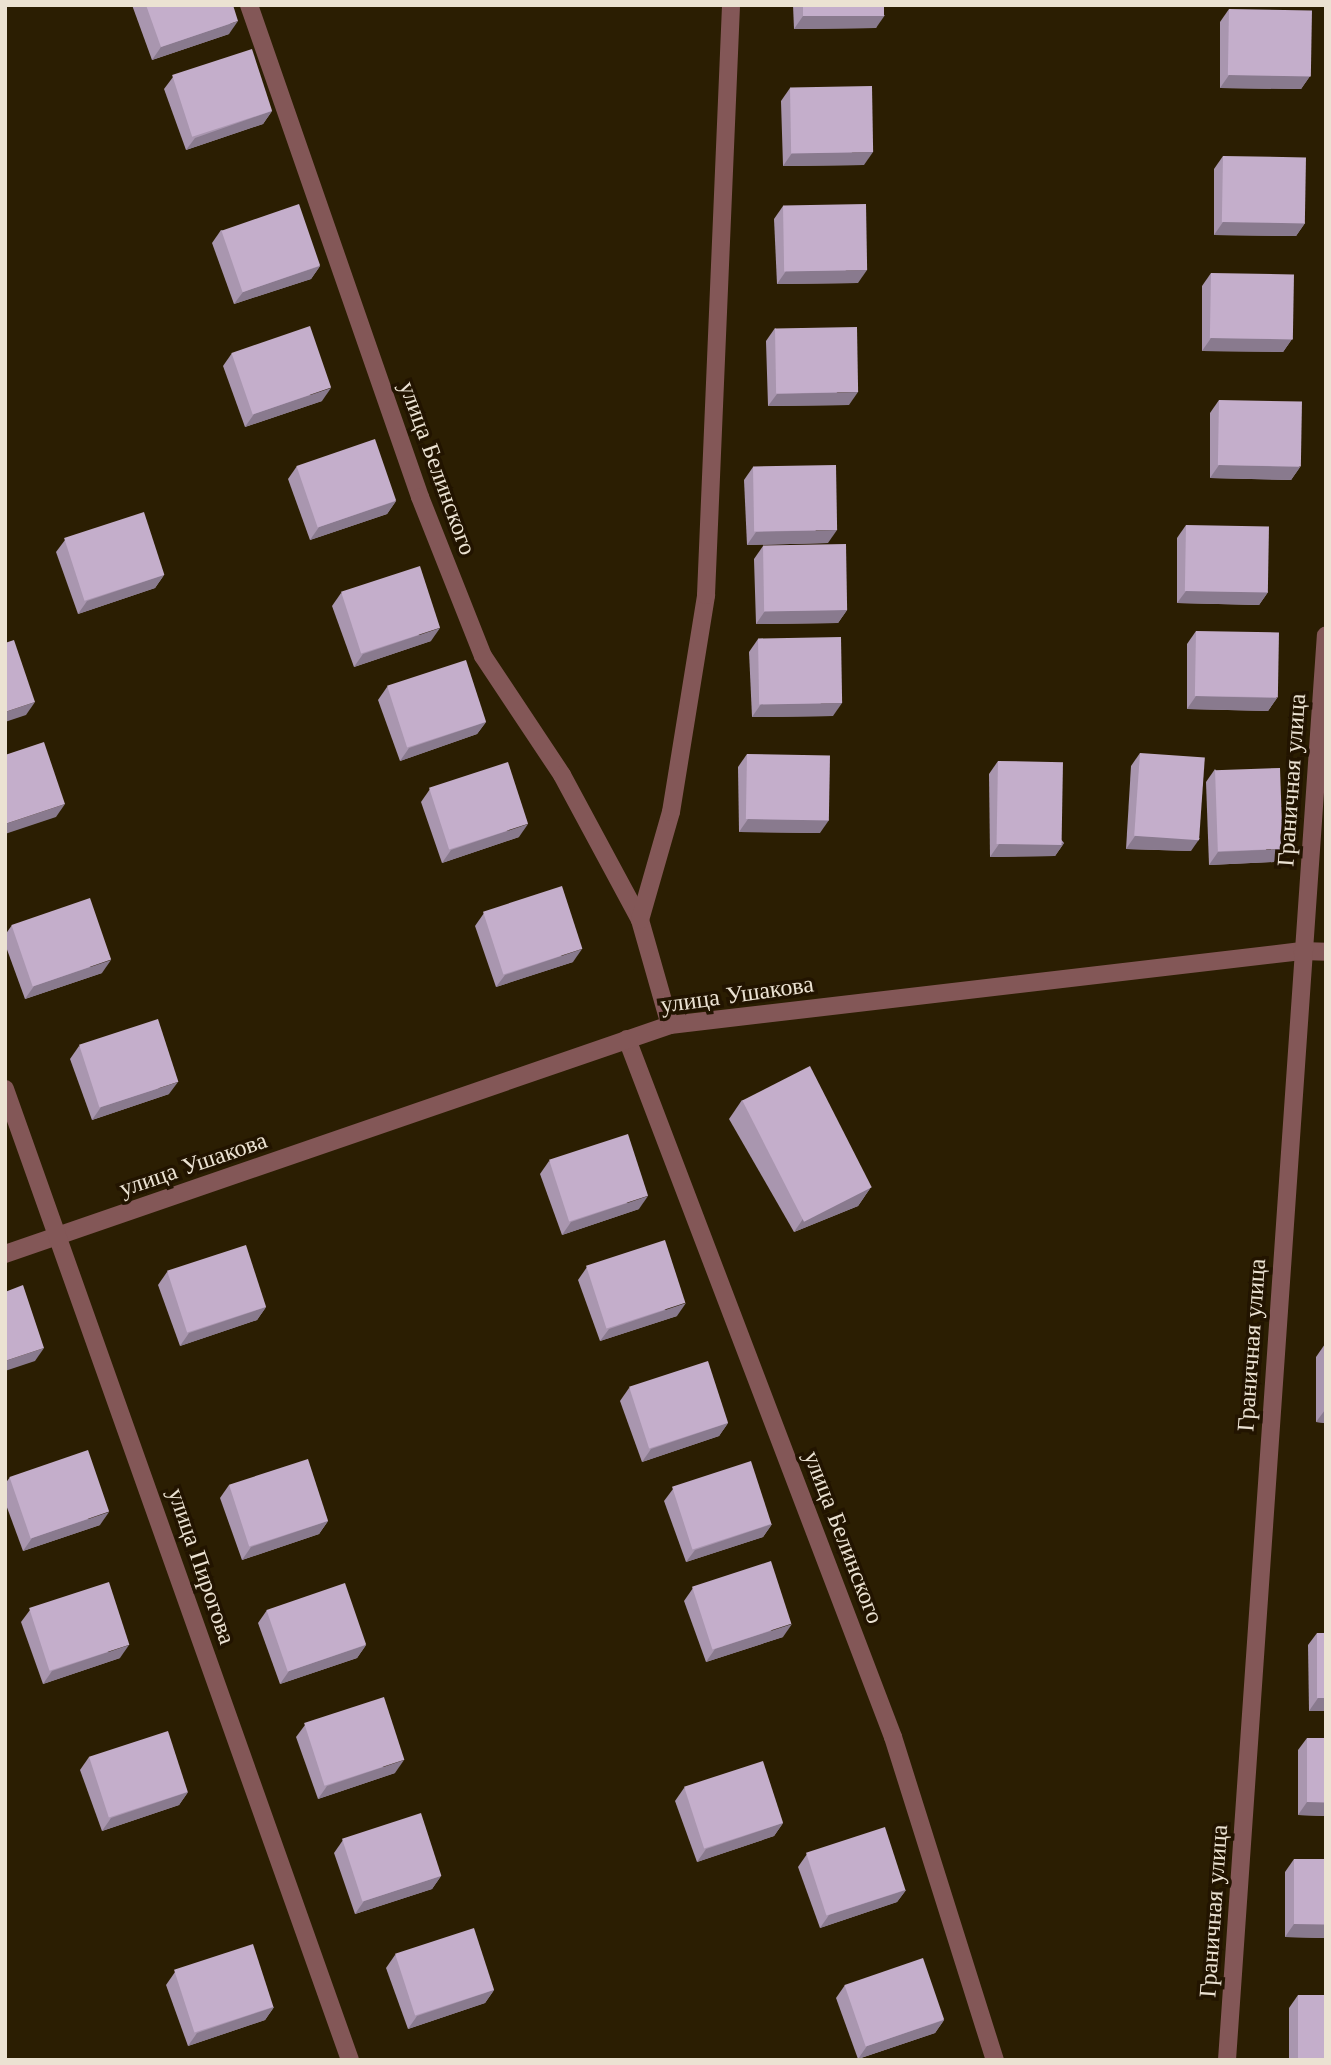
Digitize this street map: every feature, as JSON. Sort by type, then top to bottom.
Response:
[{"type":"street","name":"улица Белинского","points":[[249,5],[419,497],[483,656],[562,775],[640,920],[670,1025]]},
{"type":"street","points":[[640,920],[671,811],[706,595],[731,5]]},
{"type":"street","name":"Граничная улица","points":[[1227,2060],[1326,635]]},
{"type":"street","name":"улица Ушакова","points":[[5,1254],[670,1025],[1303,951],[1326,952]]},
{"type":"street","name":"улица Белинского","points":[[627,1039],[893,1737],[995,2060]]},
{"type":"street","name":"улица Пирогова","points":[[5,1089],[61,1235],[350,2060]]},
{"type":"building","points":[[146,5],[233,5],[238,21],[161,47]]},
{"type":"building","points":[[803,5],[884,5],[884,16],[803,16]]},
{"type":"building","points":[[1229,9],[1312,10],[1311,76],[1228,75]]},
{"type":"building","points":[[252,49],[272,111],[192,137],[172,75]]},
{"type":"building","points":[[872,86],[873,152],[791,153],[790,87]]},
{"type":"building","points":[[1223,156],[1306,157],[1305,223],[1222,222]]},
{"type":"building","points":[[299,204],[320,265],[243,292],[221,231]]},
{"type":"building","points":[[866,204],[867,270],[784,271],[783,205]]},
{"type":"building","points":[[1211,273],[1294,274],[1293,339],[1210,338]]},
{"type":"building","points":[[310,326],[331,387],[253,414],[232,353]]},
{"type":"building","points":[[857,327],[858,392],[776,393],[775,328]]},
{"type":"building","points":[[1219,400],[1302,401],[1301,466],[1218,465]]},
{"type":"building","points":[[375,439],[396,500],[318,527],[297,466]]},
{"type":"building","points":[[836,465],[837,530],[754,531],[753,466]]},
{"type":"building","points":[[144,512],[164,575],[85,601],[64,538]]},
{"type":"building","points":[[1186,525],[1269,526],[1268,592],[1185,591]]},
{"type":"building","points":[[846,544],[847,610],[764,611],[763,545]]},
{"type":"building","points":[[420,566],[440,628],[361,653],[341,592]]},
{"type":"building","points":[[1196,631],[1279,632],[1278,697],[1195,696]]},
{"type":"building","points":[[841,637],[842,703],[759,704],[758,638]]},
{"type":"building","points":[[14,640],[35,702],[5,712],[5,643]]},
{"type":"building","points":[[466,660],[486,722],[407,747],[387,686]]},
{"type":"building","points":[[44,742],[65,804],[5,824],[5,755]]},
{"type":"building","points":[[1140,753],[1205,758],[1199,840],[1134,836]]},
{"type":"building","points":[[747,754],[830,755],[829,820],[746,819]]},
{"type":"building","points":[[998,761],[1063,762],[1062,845],[997,844]]},
{"type":"building","points":[[508,762],[528,824],[449,849],[429,788]]},
{"type":"building","points":[[1280,768],[1283,849],[1218,851],[1215,770]]},
{"type":"building","points":[[562,886],[582,949],[503,974],[483,912]]},
{"type":"building","points":[[90,898],[111,959],[33,986],[12,925]]},
{"type":"building","points":[[158,1019],[178,1082],[99,1107],[79,1045]]},
{"type":"building","points":[[810,1066],[872,1187],[804,1222],[742,1101]]},
{"type":"building","points":[[628,1134],[648,1196],[569,1221],[549,1160]]},
{"type":"building","points":[[665,1240],[685,1303],[606,1328],[586,1266]]},
{"type":"building","points":[[246,1245],[266,1307],[187,1332],[167,1271]]},
{"type":"building","points":[[23,1285],[44,1348],[5,1361],[5,1292]]},
{"type":"building","points":[[1326,1344],[1326,1410],[1325,1410]]},
{"type":"building","points":[[708,1361],[728,1423],[649,1448],[629,1387]]},
{"type":"building","points":[[88,1450],[109,1511],[31,1538],[10,1477]]},
{"type":"building","points":[[308,1459],[328,1521],[249,1546],[229,1485]]},
{"type":"building","points":[[751,1461],[771,1524],[692,1549],[672,1487]]},
{"type":"building","points":[[771,1561],[791,1624],[712,1649],[692,1587]]},
{"type":"building","points":[[109,1582],[129,1645],[50,1671],[29,1608]]},
{"type":"building","points":[[345,1583],[366,1644],[288,1671],[267,1610]]},
{"type":"building","points":[[1317,1633],[1326,1633],[1326,1698],[1317,1698]]},
{"type":"building","points":[[384,1697],[404,1760],[325,1786],[304,1723]]},
{"type":"building","points":[[168,1731],[188,1792],[109,1818],[89,1757]]},
{"type":"building","points":[[1307,1738],[1326,1738],[1326,1802],[1307,1802]]},
{"type":"building","points":[[763,1761],[783,1823],[704,1848],[684,1787]]},
{"type":"building","points":[[421,1813],[441,1876],[362,1901],[342,1839]]},
{"type":"building","points":[[885,1827],[905,1890],[826,1915],[806,1853]]},
{"type":"building","points":[[1294,1859],[1326,1859],[1326,1924],[1294,1924]]},
{"type":"building","points":[[474,1928],[494,1990],[415,2015],[395,1954]]},
{"type":"building","points":[[253,1944],[273,2007],[194,2032],[174,1970]]},
{"type":"building","points":[[923,1958],[944,2019],[866,2046],[845,1985]]},
{"type":"building","points":[[1298,1995],[1326,1995],[1326,2060],[1298,2060]]}]
